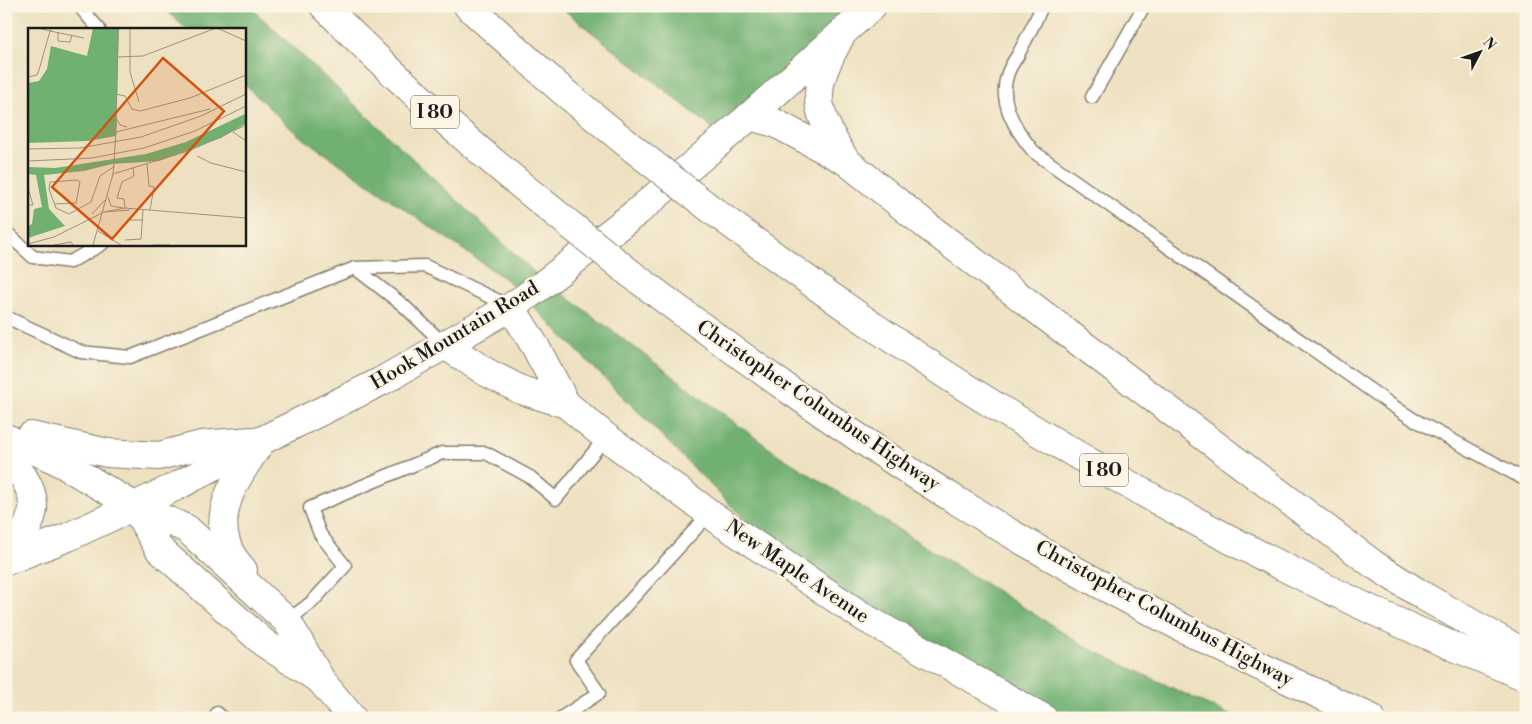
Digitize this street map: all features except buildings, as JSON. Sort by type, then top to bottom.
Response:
[{"type":"main road","name":"Christopher Columbus Highway","points":[[324,6],[431,108],[500,169],[631,274],[807,403],[966,507],[1049,556],[1223,649],[1371,718]]},
{"type":"main road","name":"I 80","points":[[468,6],[564,92],[634,150],[712,210],[879,330],[1019,421],[1185,515],[1358,604],[1526,677]]},
{"type":"main road","name":"Hook Mountain Road","points":[[9,559],[68,538],[177,486],[261,441],[380,382],[511,307],[637,212],[750,116],[872,6]]},
{"type":"main road","points":[[842,33],[822,78],[818,99],[829,133],[846,162]]},
{"type":"main road","points":[[750,116],[775,123],[846,162],[926,225],[1373,564],[1426,597],[1526,654]]},
{"type":"main road","name":"New Maple Avenue","points":[[511,307],[535,346],[566,404]]},
{"type":"main road","name":"New Maple Avenue","points":[[445,345],[486,372],[521,390],[566,404],[606,437],[710,513],[865,618],[1043,718]]},
{"type":"main road","points":[[6,430],[108,452],[159,456],[201,445],[261,441]]},
{"type":"main road","points":[[6,438],[56,460],[134,506],[187,529],[281,615]]},
{"type":"main road","points":[[261,441],[232,486],[222,520],[225,538],[231,555],[281,615],[322,682],[352,718]]},
{"type":"main road","points":[[6,457],[18,469],[29,488],[33,508],[28,524],[9,559]]},
{"type":"main road","points":[[134,506],[159,549],[264,643],[322,682]]},
{"type":"lane","points":[[79,6],[98,28]]},
{"type":"lane","points":[[1042,6],[1007,75],[1005,88],[1006,104],[1013,122],[1022,138],[1034,152],[1390,404],[1413,419],[1526,480]]},
{"type":"lane","points":[[1092,97],[1144,6]]},
{"type":"lane","points":[[6,232],[33,257],[70,262],[100,245]]},
{"type":"lane","points":[[6,317],[81,352],[130,356],[355,268],[425,266],[511,307]]},
{"type":"lane","points":[[355,268],[403,305],[445,345]]},
{"type":"lane","points":[[281,615],[312,602],[345,566],[320,534],[310,508],[442,453],[486,453],[530,477],[556,499],[606,437]]},
{"type":"lane","points":[[562,718],[599,693],[576,660],[710,513]]},
{"type":"green space","points":[[162,6],[249,6],[535,273],[777,454],[1090,649],[1236,718],[1060,718],[803,578],[508,281],[297,134],[245,85],[245,28],[185,28]]},
{"type":"green space","points":[[559,6],[885,6],[725,138]]}]
